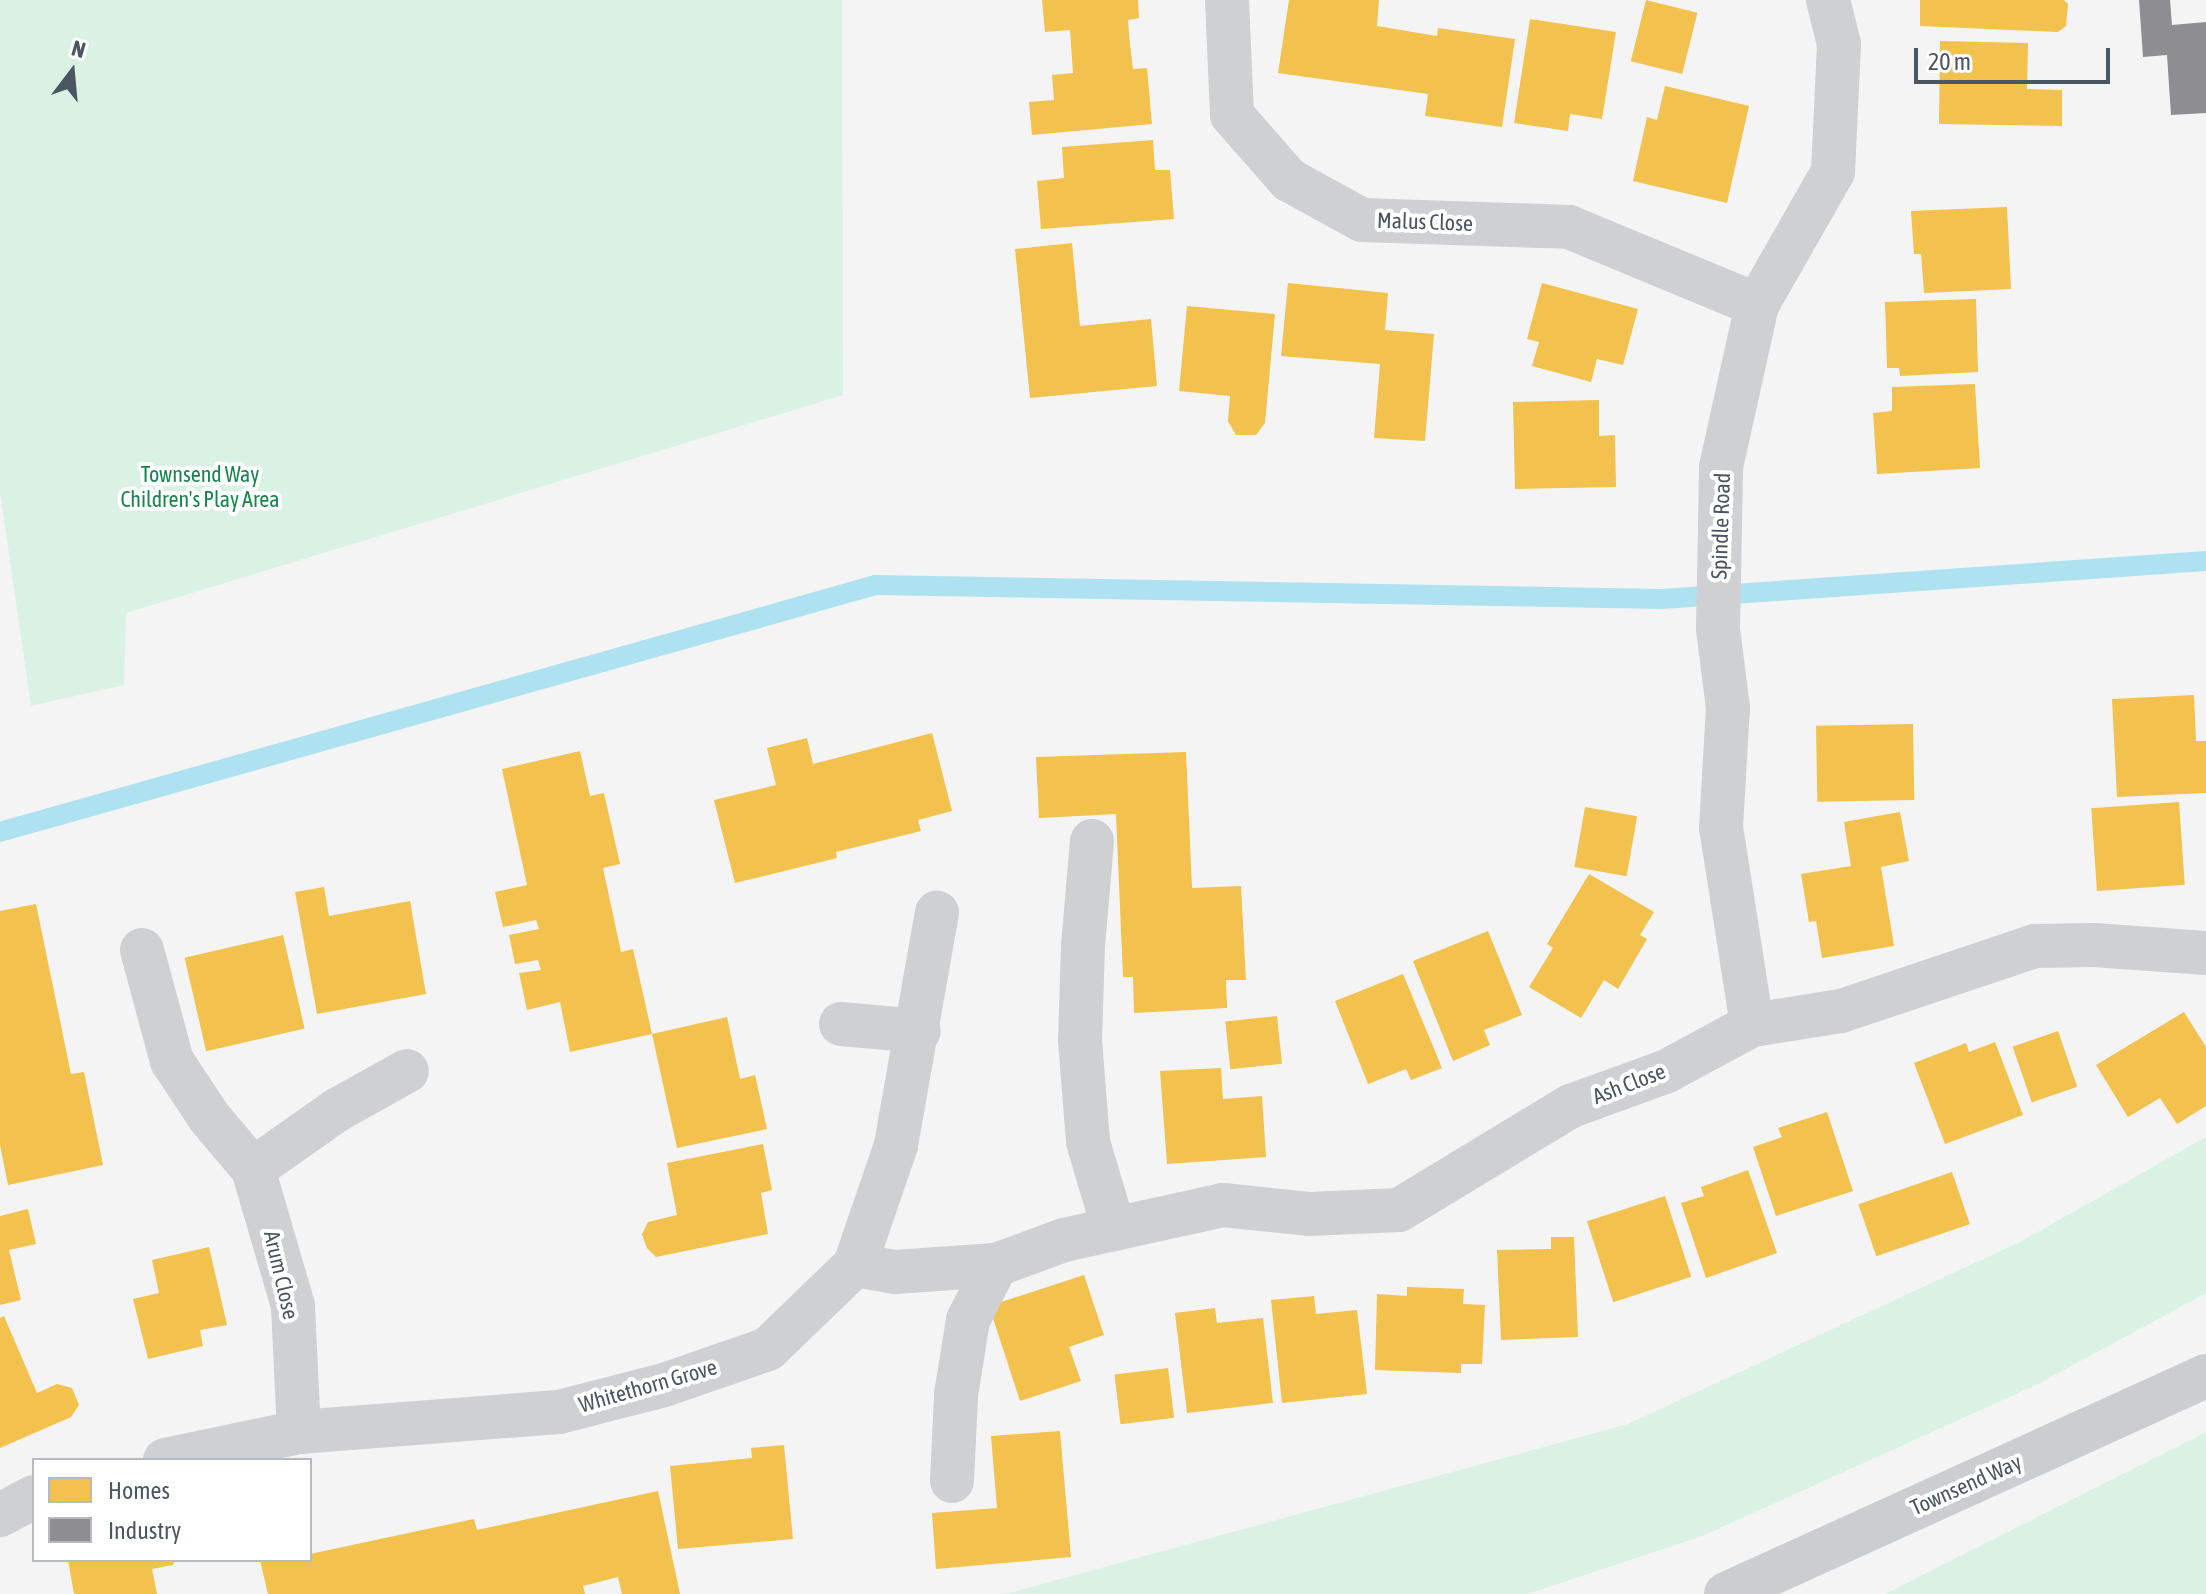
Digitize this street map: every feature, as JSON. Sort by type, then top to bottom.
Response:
[{"type":"main road","name":"Townsend Way","points":[[1726,1594],[2206,1376]]},
{"type":"street","name":"Malus Close","points":[[1227,0],[1232,115],[1289,180],[1362,220],[1569,227],[1757,305]]},
{"type":"street","name":"Spindle Road","points":[[1752,1025],[1721,828],[1728,708],[1718,629],[1721,467],[1757,305],[1833,172],[1839,44],[1828,0]]},
{"type":"street","points":[[1092,841],[1083,946],[1080,1040],[1088,1142],[1114,1229]]},
{"type":"street","name":"Whitethorn Grove","points":[[175,1458],[299,1432],[559,1412],[664,1385],[768,1349],[855,1265],[896,1145],[919,1031],[937,913]]},
{"type":"street","name":"Ash Close","points":[[855,1265],[895,1272],[996,1265],[1064,1240],[1223,1205],[1309,1214],[1399,1210],[1571,1106],[1667,1071],[1752,1025],[1841,1011],[2035,946],[2094,945],[2206,953]]},
{"type":"street","name":"Arum Close","points":[[142,950],[172,1061],[209,1117],[253,1169],[293,1306],[299,1432]]},
{"type":"street","points":[[841,1024],[919,1031]]},
{"type":"street","points":[[253,1169],[337,1110],[407,1071]]},
{"type":"street","points":[[952,1481],[956,1395],[968,1320],[996,1265]]},
{"type":"street","points":[[0,1515],[32,1498]]},
{"type":"green space","name":"Townsend Way Children's Play Area","points":[[0,0],[842,0],[843,395],[126,613],[124,685],[31,706],[0,492]]},
{"type":"green space","points":[[2206,1137],[2206,1293],[2038,1384],[1700,1537],[1527,1594],[1006,1594],[1628,1424],[2020,1242]]},
{"type":"green space","points":[[2206,1432],[2206,1594],[1885,1594]]},
{"type":"building: Homes","points":[[1042,0],[1138,0],[1139,18],[1128,20],[1130,45],[1133,69],[1147,68],[1152,124],[1032,135],[1029,102],[1054,100],[1052,75],[1073,73],[1070,30],[1045,32]]},
{"type":"building: Homes","points":[[1289,0],[1379,0],[1377,26],[1437,36],[1438,28],[1515,39],[1502,127],[1425,116],[1428,94],[1278,73]]},
{"type":"building: Homes","points":[[1646,0],[1697,13],[1682,74],[1631,61]]},
{"type":"building: Homes","points":[[1920,0],[2064,0],[2068,4],[2066,26],[2058,32],[1920,26]]},
{"type":"building: Homes","points":[[1530,19],[1616,32],[1602,119],[1570,114],[1568,131],[1514,123]]},
{"type":"building: Homes","points":[[1940,41],[2028,43],[2027,89],[2062,90],[2062,126],[1939,124]]},
{"type":"building: Homes","points":[[1665,86],[1749,106],[1727,203],[1633,181],[1647,117],[1657,120]]},
{"type":"building: Homes","points":[[1153,140],[1155,170],[1170,170],[1174,219],[1041,229],[1037,181],[1064,178],[1062,147]]},
{"type":"building: Homes","points":[[2007,207],[2011,289],[1924,293],[1921,254],[1914,254],[1911,211]]},
{"type":"building: Homes","points":[[1072,243],[1080,326],[1151,319],[1157,386],[1030,398],[1015,249]]},
{"type":"building: Homes","points":[[1288,283],[1388,293],[1385,330],[1434,334],[1425,441],[1374,438],[1380,364],[1281,356]]},
{"type":"building: Homes","points":[[1542,283],[1638,309],[1623,365],[1597,359],[1591,382],[1532,366],[1539,342],[1527,339]]},
{"type":"building: Homes","points":[[1976,299],[1978,372],[1900,376],[1899,368],[1887,368],[1885,302]]},
{"type":"building: Homes","points":[[1187,306],[1275,314],[1265,423],[1256,435],[1236,435],[1228,421],[1230,396],[1179,391]]},
{"type":"building: Homes","points":[[1975,384],[1980,468],[1877,474],[1873,413],[1892,411],[1892,387]]},
{"type":"building: Homes","points":[[1599,400],[1599,436],[1615,435],[1616,487],[1515,489],[1513,402]]},
{"type":"building: Homes","points":[[2194,695],[2196,741],[2206,741],[2206,793],[2117,797],[2112,699]]},
{"type":"building: Homes","points":[[1913,724],[1914,800],[1817,802],[1816,726]]},
{"type":"building: Homes","points":[[932,733],[952,811],[918,820],[921,831],[836,852],[837,858],[735,883],[714,800],[776,785],[767,748],[807,738],[813,764]]},
{"type":"building: Homes","points":[[580,751],[590,796],[604,793],[620,864],[603,868],[621,952],[633,949],[652,1034],[570,1052],[560,1002],[527,1010],[519,973],[541,970],[538,960],[515,964],[509,935],[539,929],[536,920],[503,927],[495,892],[527,885],[502,769]]},
{"type":"building: Homes","points":[[1186,752],[1192,888],[1241,886],[1246,980],[1226,980],[1227,1008],[1134,1013],[1133,977],[1123,977],[1116,814],[1039,818],[1036,757]]},
{"type":"building: Homes","points":[[2179,802],[2185,885],[2097,891],[2091,808]]},
{"type":"building: Homes","points":[[1585,807],[1637,816],[1627,876],[1574,867]]},
{"type":"building: Homes","points":[[1900,812],[1909,861],[1881,867],[1894,946],[1822,958],[1816,921],[1809,922],[1801,874],[1851,866],[1844,822]]},
{"type":"building: Homes","points":[[1589,874],[1654,912],[1640,935],[1647,939],[1618,989],[1604,980],[1581,1018],[1529,987],[1553,948],[1547,944]]},
{"type":"building: Homes","points":[[324,887],[329,916],[410,901],[426,994],[317,1014],[295,892]]},
{"type":"building: Homes","points":[[36,904],[71,1074],[84,1072],[103,1165],[8,1185],[0,1145],[0,911]]},
{"type":"building: Homes","points":[[1488,931],[1522,1015],[1484,1030],[1490,1045],[1453,1061],[1413,961]]},
{"type":"building: Homes","points":[[283,935],[305,1029],[206,1051],[185,958]]},
{"type":"building: Homes","points":[[1403,974],[1442,1068],[1411,1080],[1406,1069],[1368,1084],[1335,1001]]},
{"type":"building: Homes","points":[[2184,1012],[2206,1047],[2206,1106],[2177,1124],[2160,1098],[2128,1117],[2096,1065]]},
{"type":"building: Homes","points":[[1277,1016],[1282,1064],[1230,1069],[1225,1021]]},
{"type":"building: Homes","points":[[727,1017],[740,1079],[755,1075],[767,1129],[677,1148],[652,1034]]},
{"type":"building: Homes","points":[[2058,1031],[2077,1087],[2032,1102],[2013,1047]]},
{"type":"building: Homes","points":[[1995,1042],[2023,1115],[1945,1144],[1914,1063],[1966,1043],[1969,1052]]},
{"type":"building: Homes","points":[[1221,1068],[1223,1099],[1262,1096],[1266,1157],[1167,1164],[1160,1071]]},
{"type":"building: Homes","points":[[1827,1112],[1853,1191],[1776,1216],[1753,1147],[1782,1137],[1778,1128]]},
{"type":"building: Homes","points":[[763,1144],[772,1190],[761,1193],[768,1234],[656,1257],[647,1248],[642,1234],[648,1222],[677,1215],[667,1163]]},
{"type":"building: Homes","points":[[1748,1170],[1777,1253],[1706,1278],[1681,1203],[1704,1196],[1701,1187]]},
{"type":"building: Homes","points":[[1952,1172],[1970,1224],[1876,1256],[1858,1204]]},
{"type":"building: Homes","points":[[1665,1196],[1691,1277],[1613,1302],[1587,1221]]},
{"type":"building: Homes","points":[[28,1209],[36,1244],[9,1250],[21,1300],[0,1305],[0,1216]]},
{"type":"building: Homes","points":[[1551,1237],[1574,1237],[1578,1337],[1501,1340],[1497,1250],[1551,1249]]},
{"type":"building: Homes","points":[[209,1247],[227,1325],[200,1330],[203,1346],[148,1359],[133,1299],[159,1293],[152,1260]]},
{"type":"building: Homes","points":[[1084,1275],[1104,1335],[1069,1347],[1081,1381],[1020,1401],[989,1306]]},
{"type":"building: Homes","points":[[1407,1287],[1464,1289],[1463,1304],[1485,1305],[1482,1364],[1461,1364],[1461,1373],[1375,1370],[1377,1294],[1407,1296]]},
{"type":"building: Homes","points":[[1314,1296],[1316,1314],[1357,1310],[1367,1394],[1282,1403],[1271,1300]]},
{"type":"building: Homes","points":[[1215,1308],[1217,1323],[1263,1318],[1273,1403],[1187,1413],[1175,1313]]},
{"type":"building: Homes","points":[[4,1316],[37,1393],[57,1384],[72,1388],[79,1405],[71,1417],[0,1448],[0,1318]]},
{"type":"building: Homes","points":[[1168,1368],[1174,1418],[1120,1424],[1114,1375]]},
{"type":"building: Homes","points":[[1060,1431],[1071,1557],[936,1569],[932,1513],[997,1508],[991,1436]]},
{"type":"building: Homes","points":[[784,1445],[793,1539],[678,1549],[670,1466],[752,1458],[751,1448]]},
{"type":"building: Homes","points":[[658,1491],[680,1594],[622,1594],[618,1577],[583,1586],[585,1594],[268,1594],[260,1562],[312,1562],[312,1554],[474,1519],[477,1530]]},
{"type":"building: Homes","points":[[68,1562],[174,1562],[173,1565],[152,1569],[157,1594],[74,1594]]},
{"type":"building: Industry","points":[[2139,0],[2170,0],[2172,25],[2206,22],[2206,113],[2171,115],[2167,55],[2143,57]]},
{"type":"waterway","points":[[0,832],[876,585],[1662,599],[2206,561]]}]
